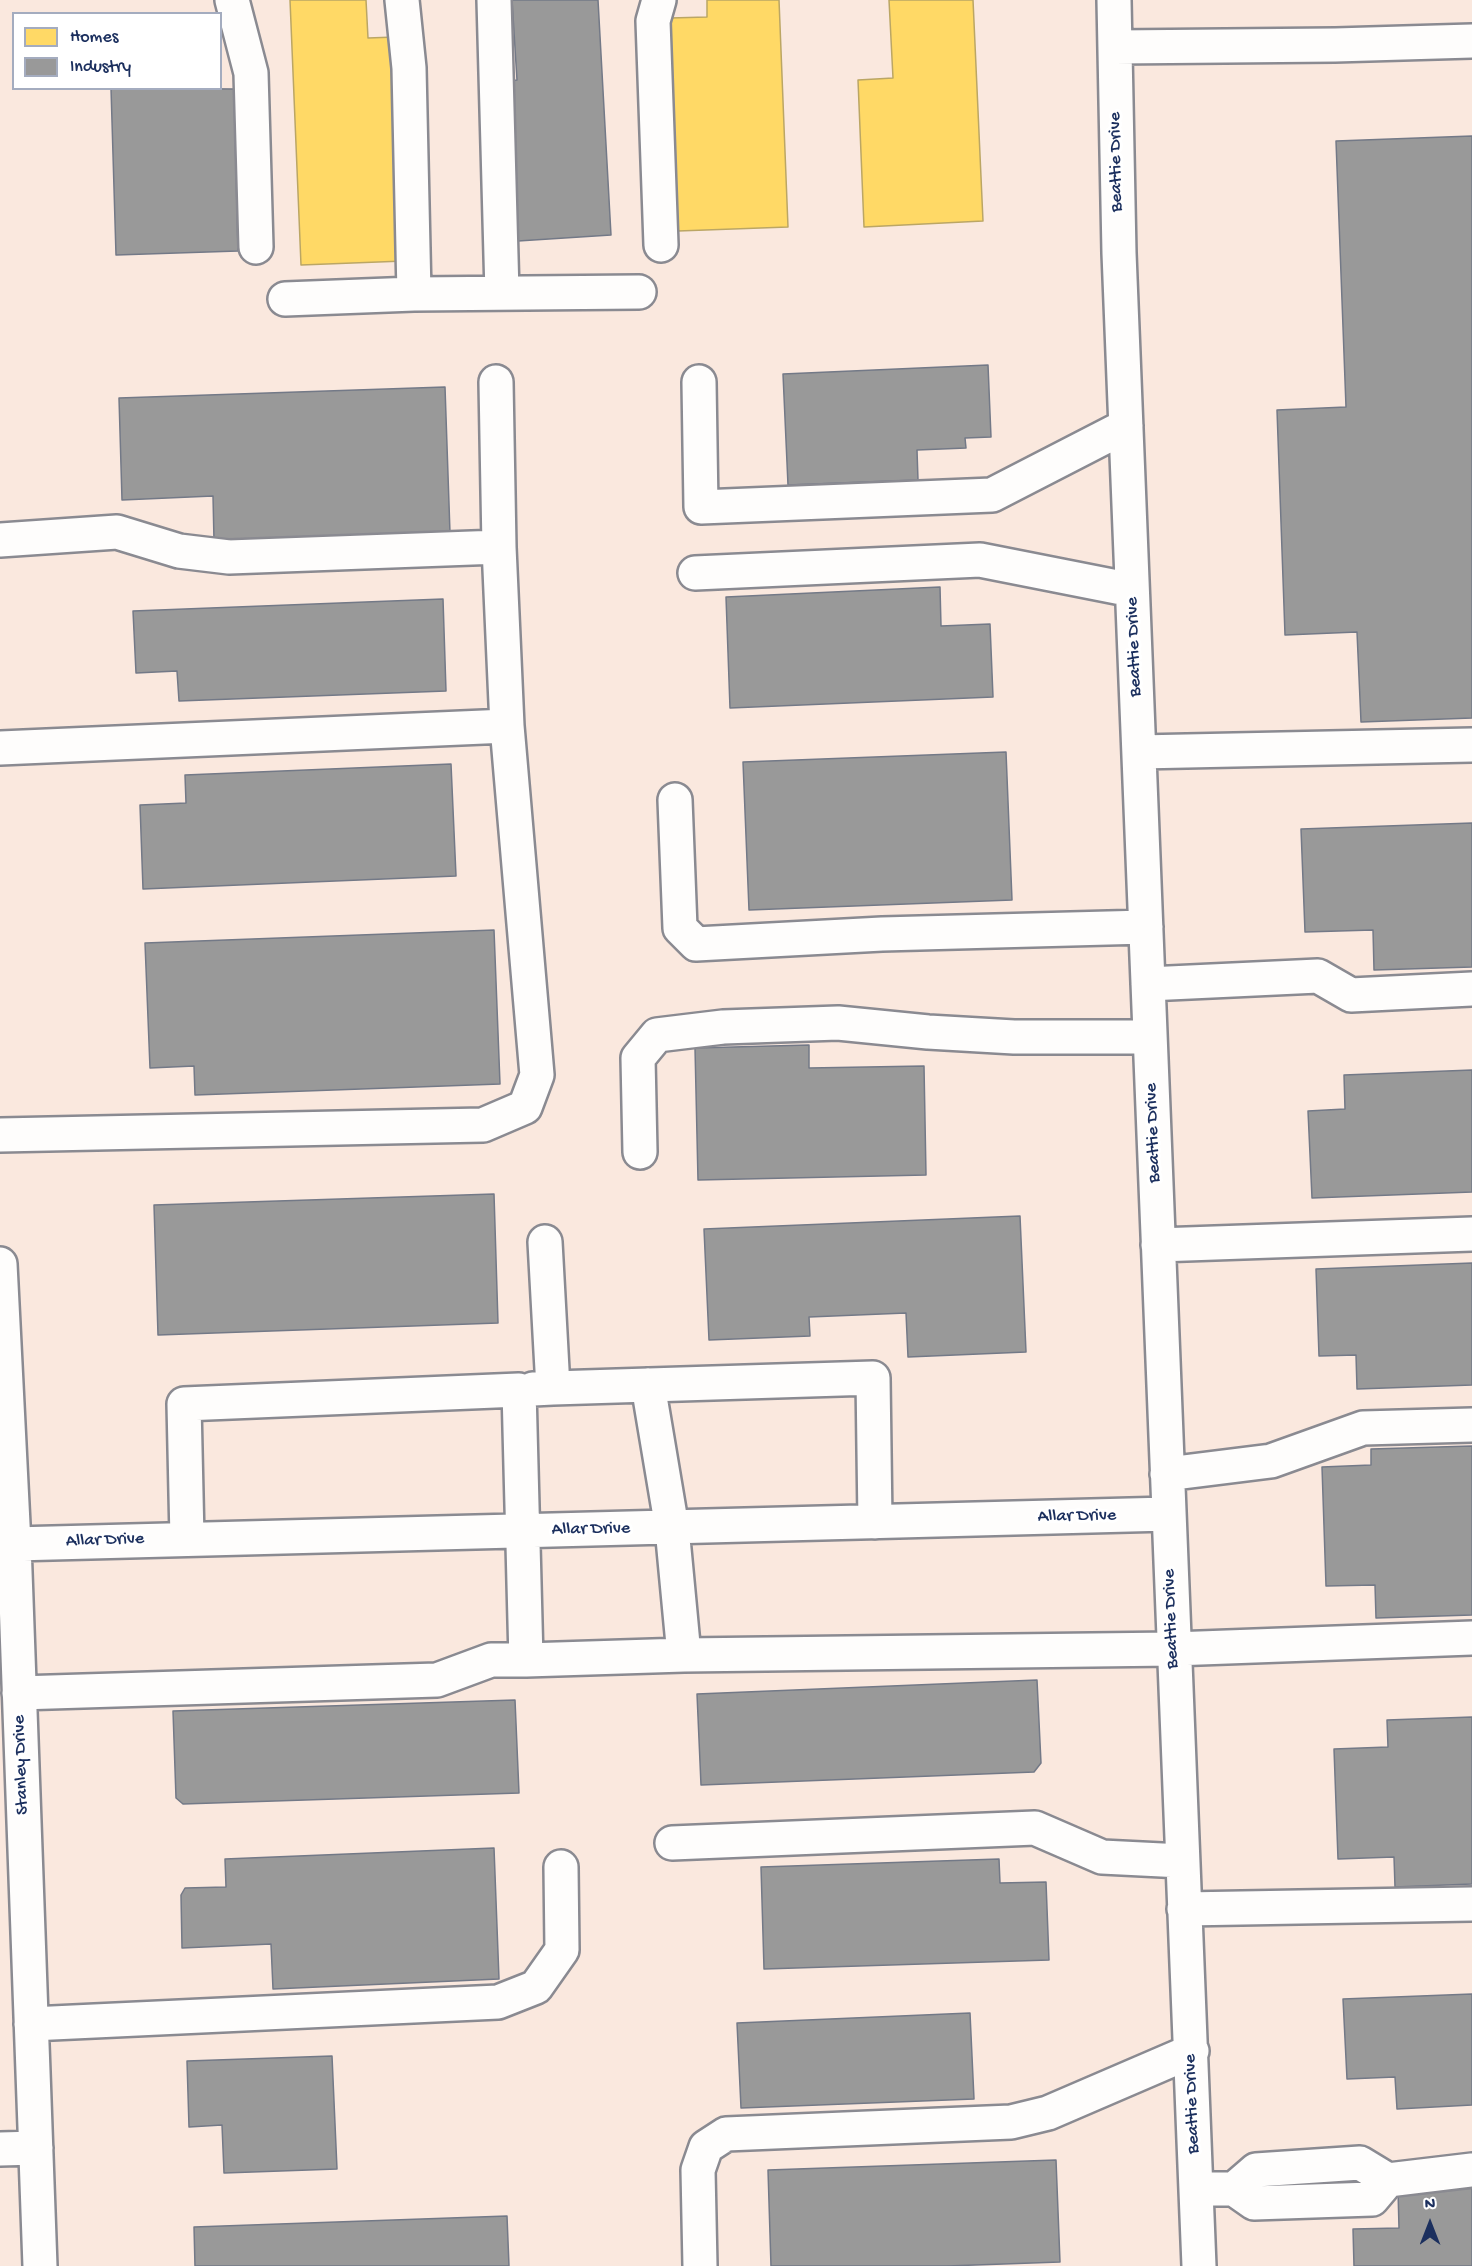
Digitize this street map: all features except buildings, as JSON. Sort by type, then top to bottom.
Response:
[{"type":"street","points":[[232,0],[251,73],[256,247]]},
{"type":"street","points":[[402,0],[409,68],[414,294]]},
{"type":"street","points":[[494,0],[502,293]]},
{"type":"street","points":[[659,0],[653,21],[661,245]]},
{"type":"street","name":"Beattie Drive","points":[[1114,0],[1119,253],[1199,2266]]},
{"type":"street","points":[[1115,47],[1472,41]]},
{"type":"street","points":[[285,299],[414,294],[639,292]]},
{"type":"street","points":[[0,1135],[483,1125],[525,1107],[537,1075],[507,726],[499,546],[496,382]]},
{"type":"street","points":[[699,382],[701,507],[992,495],[1126,426]]},
{"type":"street","points":[[0,540],[117,532],[179,550],[229,557],[499,546]]},
{"type":"street","points":[[695,573],[980,560],[1132,590]]},
{"type":"street","points":[[0,748],[507,726]]},
{"type":"street","points":[[1139,752],[1472,745]]},
{"type":"street","points":[[675,800],[680,928],[696,944],[882,934],[1146,927]]},
{"type":"street","points":[[1148,984],[1318,976],[1351,995],[1472,989]]},
{"type":"street","points":[[640,1152],[638,1058],[657,1035],[723,1027],[838,1023],[928,1032],[1014,1037],[1150,1037]]},
{"type":"street","points":[[1158,1245],[1472,1234]]},
{"type":"street","points":[[545,1242],[554,1388]]},
{"type":"street","name":"Stanley Drive","points":[[0,1264],[14,1544],[8,1623],[19,1693],[40,2266]]},
{"type":"street","points":[[186,1539],[184,1404],[554,1388],[873,1378],[875,1522]]},
{"type":"street","points":[[648,1385],[672,1528],[684,1655]]},
{"type":"street","points":[[519,1390],[526,1660]]},
{"type":"street","points":[[1167,1473],[1271,1461],[1363,1428],[1472,1425]]},
{"type":"street","name":"Allar Drive","points":[[14,1544],[1168,1514]]},
{"type":"street","points":[[19,1693],[437,1680],[491,1660],[684,1655],[1173,1649],[1472,1638]]},
{"type":"street","points":[[672,1843],[1035,1828],[1102,1857],[1182,1861]]},
{"type":"street","points":[[31,2024],[498,2002],[536,1987],[562,1950],[561,1867]]},
{"type":"street","points":[[1184,1910],[1472,1904]]},
{"type":"street","points":[[700,2266],[698,2170],[706,2147],[726,2134],[1011,2122],[1048,2113],[1192,2051]]},
{"type":"street","points":[[0,2149],[36,2148]]},
{"type":"street","points":[[1196,2188],[1234,2188],[1254,2203],[1372,2199],[1388,2181],[1472,2170]]},
{"type":"shaded area","points":[[0,0],[1472,0],[1472,2266],[0,2266]]}]
